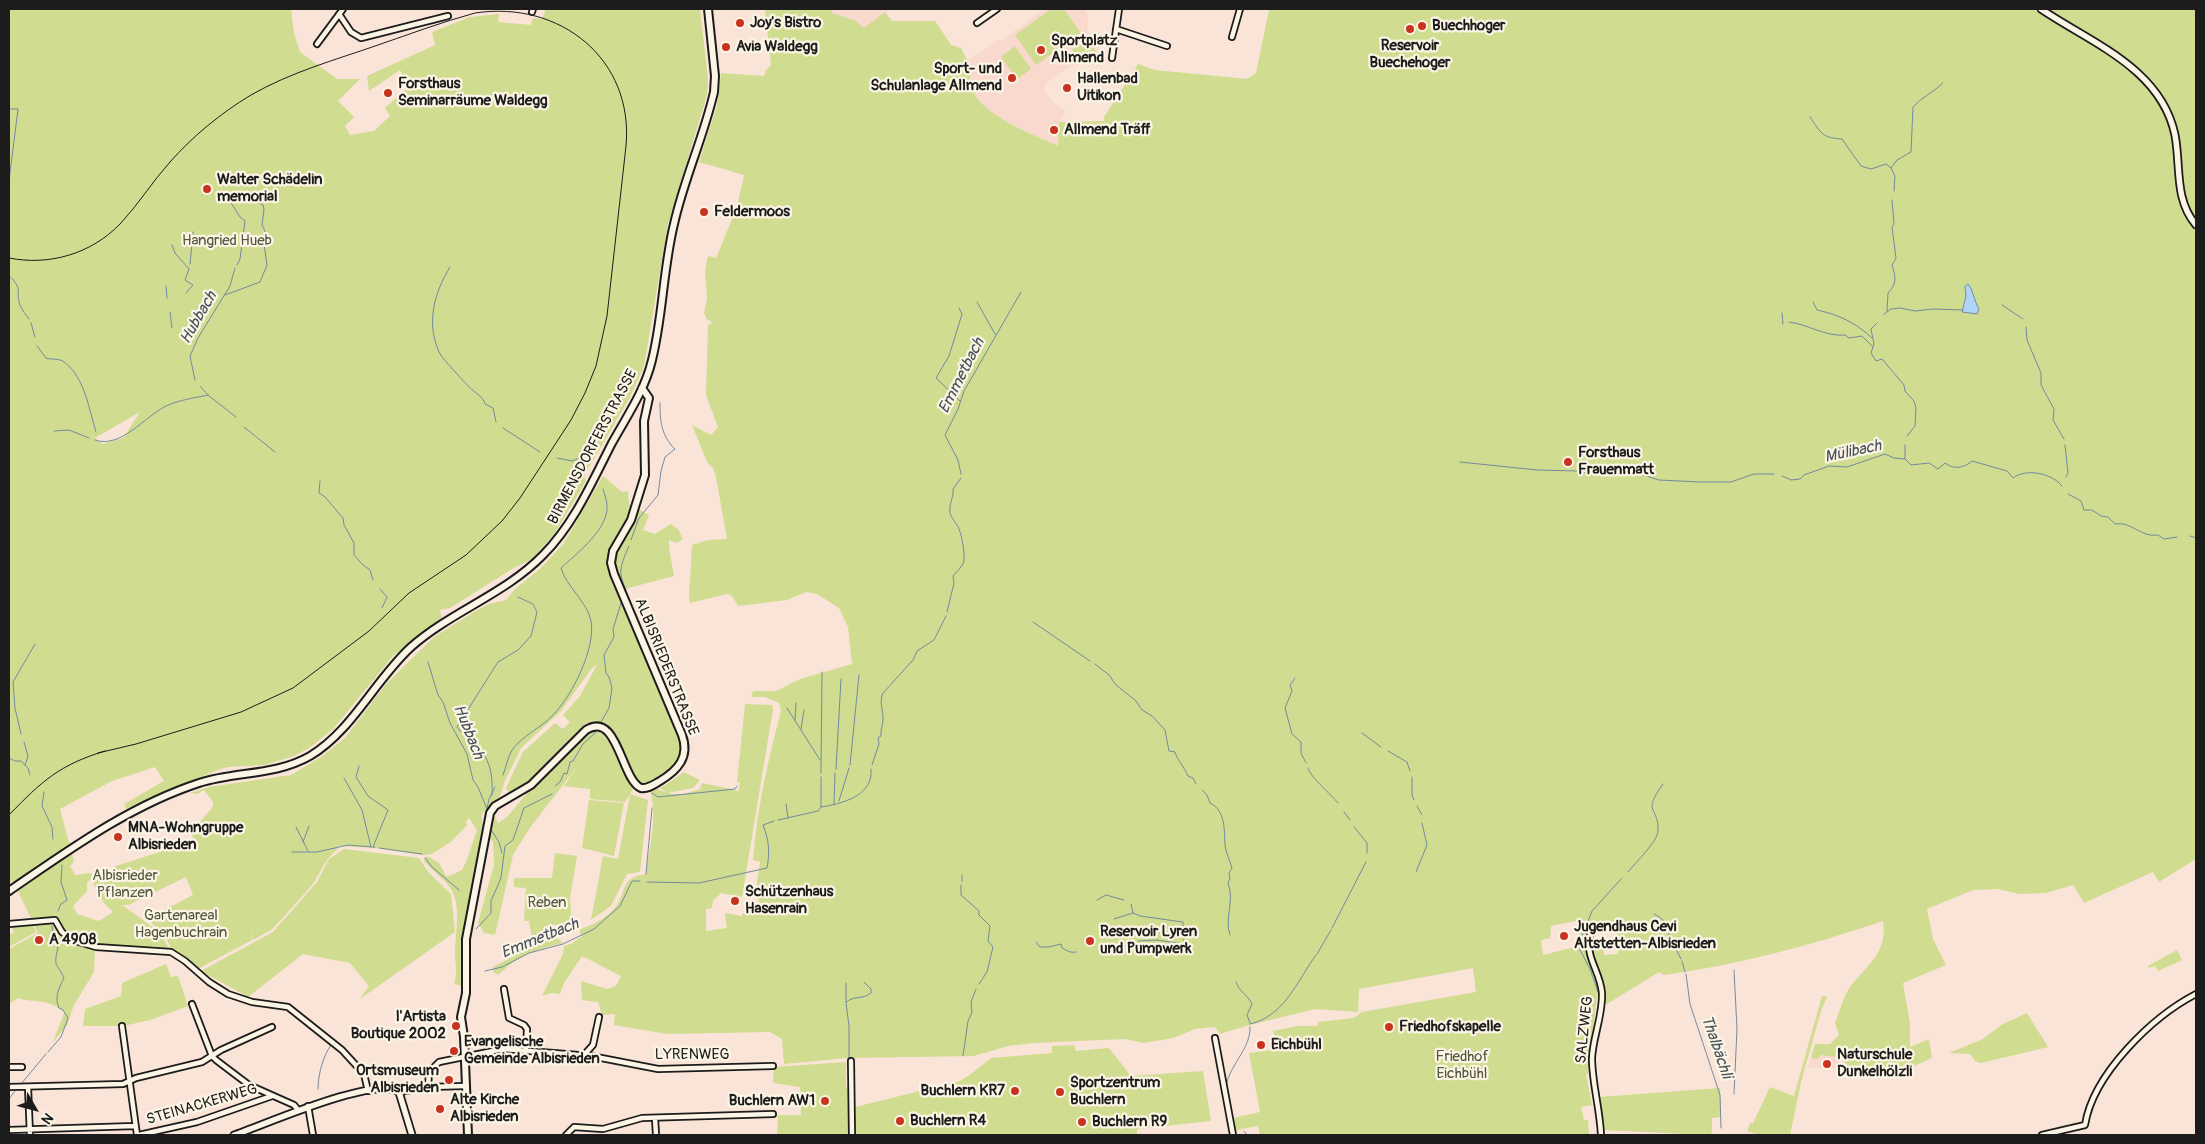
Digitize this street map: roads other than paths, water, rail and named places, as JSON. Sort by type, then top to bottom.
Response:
[{"type":"main road","name":"BIRMENSDORFERSTRASSE","points":[[9,890],[100,829],[178,792],[215,779],[282,768],[309,756],[329,742],[394,665],[413,646],[449,618],[517,578],[553,545],[575,514],[642,388],[653,355],[674,223],[714,92],[715,76],[708,9]]},
{"type":"main road","name":"ALBISRIEDERSTRASSE","points":[[468,1135],[464,1037],[461,1017],[466,993],[466,939],[492,810],[527,788],[591,727],[600,726],[609,733],[620,752],[632,782],[641,788],[651,786],[670,775],[679,767],[683,758],[685,749],[683,738],[611,563],[613,551],[631,520],[645,475],[644,421],[648,398],[642,388]]},
{"type":"street","points":[[317,44],[343,9]]},
{"type":"street","points":[[977,23],[997,9]]},
{"type":"street","points":[[1112,58],[1119,9]]},
{"type":"street","points":[[1232,37],[1240,9]]},
{"type":"street","points":[[2041,9],[2125,62],[2152,87],[2165,108],[2172,125],[2176,143],[2181,196],[2188,215],[2196,225]]},
{"type":"street","points":[[339,14],[351,32],[360,38],[448,16]]},
{"type":"street","points":[[1116,29],[1167,46]]},
{"type":"street","points":[[9,924],[55,920],[68,937],[83,944],[174,954],[209,982],[228,994],[252,1002],[282,1005],[293,1010],[342,1050],[364,1074],[368,1091]]},
{"type":"street","name":"SALZWEG","points":[[1591,930],[1588,950],[1600,982],[1602,996],[1592,1065],[1600,1109],[1601,1135]]},
{"type":"street","points":[[504,989],[509,1018],[524,1025],[527,1029],[526,1051]]},
{"type":"street","points":[[2042,1135],[2085,1125],[2097,1090],[2131,1045],[2177,1004],[2196,994]]},
{"type":"street","points":[[192,1004],[212,1056],[249,1085],[294,1105],[298,1110]]},
{"type":"street","points":[[584,1055],[593,1045],[599,1017]]},
{"type":"street","points":[[122,1026],[128,1082],[138,1135]]},
{"type":"street","points":[[9,1087],[123,1084],[136,1078],[202,1062],[221,1050],[272,1027]]},
{"type":"street","points":[[1215,1038],[1233,1135]]},
{"type":"street","name":"LYRENWEG","points":[[428,1087],[429,1072],[436,1064],[503,1049],[584,1055],[658,1069],[773,1066]]},
{"type":"street","points":[[851,1061],[852,1135]]},
{"type":"street","points":[[9,1067],[22,1067]]},
{"type":"street","points":[[234,1135],[308,1106],[346,1095],[388,1088],[399,1092],[428,1087],[465,1086]]},
{"type":"street","points":[[28,1087],[30,1132]]},
{"type":"street","points":[[399,1092],[412,1135]]},
{"type":"street","name":"STEINACKERWEG","points":[[138,1135],[197,1122],[272,1096]]},
{"type":"street","points":[[308,1106],[313,1135]]},
{"type":"street","points":[[566,1135],[574,1127],[578,1126],[603,1129],[632,1120],[773,1114]]},
{"type":"street","points":[[655,1118],[656,1135]]},
{"type":"street","points":[[9,1130],[30,1132],[135,1126]]},
{"type":"water","points":[[1968,284],[1979,309],[1977,314],[1962,312],[1966,296],[1965,287]]},
{"type":"waterway","points":[[1894,191],[1895,176],[1891,168],[1897,160],[1911,152],[1913,107],[1943,83]]},
{"type":"waterway","name":"Hubbach","points":[[9,109],[18,109],[9,181]]},
{"type":"waterway","points":[[1810,117],[1823,134],[1842,139],[1861,166],[1871,169],[1886,164],[1891,168]]},
{"type":"waterway","points":[[225,295],[260,282],[267,265],[264,244],[265,231],[262,225],[263,205],[252,197]]},
{"type":"waterway","points":[[1887,311],[1888,293],[1895,280],[1892,265],[1896,258],[1892,227],[1894,224],[1892,200]]},
{"type":"waterway","points":[[230,201],[240,217],[245,221],[240,259],[237,265]]},
{"type":"waterway","points":[[190,264],[193,232]]},
{"type":"waterway","points":[[172,245],[175,253],[189,269],[185,280],[193,285],[186,293]]},
{"type":"waterway","points":[[450,267],[436,298],[433,319],[435,341],[439,352],[448,364],[481,397],[485,404],[493,408],[496,422]]},
{"type":"waterway","name":"Hubbach","points":[[195,380],[190,356],[198,338],[230,286],[235,268]]},
{"type":"waterway","name":"Hubbach","points":[[9,276],[18,287],[20,305],[29,319]]},
{"type":"waterway","points":[[166,286],[167,298]]},
{"type":"waterway","name":"Emmetbach","points":[[961,474],[958,460],[945,435],[958,409],[964,391],[1021,292]]},
{"type":"waterway","points":[[977,302],[995,334]]},
{"type":"waterway","points":[[1813,302],[1817,310],[1846,320],[1872,338]]},
{"type":"waterway","points":[[2002,305],[2023,319]]},
{"type":"waterway","points":[[959,308],[962,314],[949,356],[936,378],[960,401]]},
{"type":"waterway","points":[[1884,314],[1891,309],[1900,308],[1915,311],[1933,309],[1963,310]]},
{"type":"waterway","points":[[170,312],[172,328]]},
{"type":"waterway","points":[[1782,313],[1783,324]]},
{"type":"waterway","points":[[1789,322],[1831,334],[1845,335],[1849,338],[1862,336],[1873,347]]},
{"type":"waterway","name":"Hubbach","points":[[31,323],[35,337]]},
{"type":"waterway","points":[[1877,323],[1871,329],[1874,344],[1871,353],[1876,361],[1882,359],[1904,385],[1905,391],[1914,401],[1916,408],[1915,426],[1907,436]]},
{"type":"waterway","points":[[2026,327],[2027,340],[2041,373],[2041,385],[2054,409],[2053,420],[2064,439]]},
{"type":"waterway","name":"Hubbach","points":[[37,346],[46,358],[62,361],[77,376],[82,385],[96,432]]},
{"type":"waterway","name":"Hubbach","points":[[200,386],[208,395],[236,417]]},
{"type":"waterway","name":"Hubbach","points":[[95,440],[105,442],[114,440],[132,431],[166,406],[208,395]]},
{"type":"waterway","points":[[631,540],[639,518],[658,495],[665,457],[675,449],[664,433],[661,422],[660,403]]},
{"type":"waterway","name":"Hubbach","points":[[244,427],[275,452]]},
{"type":"waterway","points":[[503,428],[540,452]]},
{"type":"waterway","name":"Hubbach","points":[[54,431],[69,430],[89,438]]},
{"type":"waterway","points":[[1905,445],[1905,459]]},
{"type":"waterway","points":[[2065,445],[2068,473],[2066,477]]},
{"type":"waterway","points":[[557,458],[572,461],[590,454],[592,459]]},
{"type":"waterway","name":"Mülibach","points":[[1782,476],[1791,480],[1800,479],[1804,475],[1829,466],[1847,467],[1885,454],[1894,458],[1905,459],[1911,465],[1929,463],[1938,469],[1945,463],[1952,467],[1959,467],[1972,461],[2007,471],[2013,478],[2025,473],[2039,473],[2052,478],[2062,486]]},
{"type":"waterway","points":[[1460,462],[1537,470],[1577,471]]},
{"type":"waterway","points":[[1584,472],[1589,473],[1595,469],[1600,471],[1603,468],[1607,471],[1610,468],[1627,470],[1659,480],[1700,482],[1731,482],[1754,474],[1774,474]]},
{"type":"waterway","name":"Emmetbach","points":[[947,612],[954,583],[953,576],[964,561],[961,537],[950,509],[953,489],[961,478]]},
{"type":"waterway","name":"Hubbach","points":[[320,481],[319,493],[325,497],[343,518],[344,525],[354,543],[354,555],[370,570],[373,580]]},
{"type":"waterway","points":[[503,775],[508,759],[516,745],[548,720],[568,696],[586,658],[592,632],[591,621],[586,608],[567,581],[561,568],[591,540],[603,523],[607,505],[603,489]]},
{"type":"waterway","name":"Mülibach","points":[[2068,494],[2081,501],[2084,510],[2092,510],[2101,516],[2108,517],[2115,524],[2126,525],[2146,534],[2158,535],[2164,539],[2177,537]]},
{"type":"waterway","name":"Mülibach","points":[[2190,536],[2196,538]]},
{"type":"waterway","points":[[626,590],[621,568],[629,546]]},
{"type":"waterway","name":"Hubbach","points":[[380,589],[387,597],[382,608]]},
{"type":"waterway","points":[[492,795],[491,773],[484,755],[457,727],[498,662],[518,650],[531,636],[537,612],[533,604],[518,597]]},
{"type":"waterway","points":[[601,722],[609,708],[612,688],[606,673],[604,655],[614,637],[613,629],[622,600]]},
{"type":"waterway","name":"Emmetbach","points":[[872,765],[879,744],[878,738],[881,736],[883,719],[881,699],[883,693],[913,660],[917,651],[934,640],[946,616]]},
{"type":"waterway","points":[[1033,622],[1090,661]]},
{"type":"waterway","points":[[21,734],[15,708],[13,682],[35,644]]},
{"type":"waterway","name":"Hubbach","points":[[428,662],[438,695],[443,702],[450,723],[467,754],[473,780],[487,809]]},
{"type":"waterway","points":[[1095,664],[1109,675],[1116,685],[1136,701],[1142,710],[1152,716],[1165,730],[1169,751],[1175,752],[1188,776],[1193,778],[1196,784]]},
{"type":"waterway","points":[[821,773],[822,672]]},
{"type":"waterway","points":[[850,765],[859,675]]},
{"type":"waterway","points":[[1295,678],[1290,685],[1292,691],[1285,708],[1292,734],[1301,742],[1301,753],[1306,763]]},
{"type":"waterway","points":[[836,769],[841,679]]},
{"type":"waterway","points":[[795,720],[796,703]]},
{"type":"waterway","points":[[787,708],[820,760]]},
{"type":"waterway","points":[[801,729],[804,710]]},
{"type":"waterway","points":[[555,786],[560,782],[564,773],[567,774],[570,762],[573,761],[583,744],[597,731]]},
{"type":"waterway","points":[[1362,733],[1381,747]]},
{"type":"waterway","points":[[24,742],[28,756],[25,765]]},
{"type":"waterway","points":[[1388,751],[1407,762],[1410,771]]},
{"type":"waterway","points":[[9,758],[21,761],[28,768],[30,775]]},
{"type":"waterway","points":[[359,766],[356,777],[368,796],[388,810],[373,847],[375,847]]},
{"type":"waterway","points":[[839,801],[849,768]]},
{"type":"waterway","points":[[1308,768],[1317,781],[1338,803]]},
{"type":"waterway","name":"Emmetbach","points":[[778,820],[818,811],[821,807],[838,804],[855,797],[867,786],[871,778],[871,769]]},
{"type":"waterway","points":[[834,805],[835,773]]},
{"type":"waterway","points":[[821,777],[821,807]]},
{"type":"waterway","points":[[1412,777],[1412,795],[1414,800]]},
{"type":"waterway","points":[[344,778],[362,810],[371,847]]},
{"type":"waterway","points":[[1628,872],[1657,835],[1658,823],[1652,806],[1663,784]]},
{"type":"waterway","points":[[652,793],[658,797],[735,789],[737,786]]},
{"type":"waterway","points":[[487,809],[489,799],[495,787]]},
{"type":"waterway","points":[[1202,790],[1207,795],[1210,803],[1219,811],[1223,821],[1226,848],[1232,868],[1229,873],[1228,883],[1230,890],[1228,929],[1230,935]]},
{"type":"waterway","points":[[44,792],[42,806],[52,827],[53,839]]},
{"type":"waterway","name":"Hubbach","points":[[476,929],[491,913],[491,901],[501,878],[505,846],[513,840],[524,808],[552,794]]},
{"type":"waterway","points":[[786,804],[788,818]]},
{"type":"waterway","points":[[1417,806],[1422,815]]},
{"type":"waterway","points":[[646,874],[652,808]]},
{"type":"waterway","points":[[1344,812],[1350,820]]},
{"type":"waterway","name":"Emmetbach","points":[[647,882],[699,883],[767,868],[768,846],[763,825],[774,821]]},
{"type":"waterway","points":[[1416,872],[1427,845],[1422,823]]},
{"type":"waterway","points":[[303,842],[309,826]]},
{"type":"waterway","points":[[296,827],[308,851]]},
{"type":"waterway","points":[[1354,827],[1367,843],[1367,853]]},
{"type":"waterway","name":"Hubbach","points":[[490,828],[499,842],[502,853]]},
{"type":"waterway","points":[[292,852],[317,852],[348,845],[372,847]]},
{"type":"waterway","points":[[379,848],[422,854]]},
{"type":"waterway","points":[[425,858],[432,867],[459,890]]},
{"type":"waterway","points":[[1332,928],[1366,862]]},
{"type":"waterway","points":[[58,911],[61,904],[67,900],[61,882],[62,865]]},
{"type":"waterway","points":[[962,875],[962,881]]},
{"type":"waterway","points":[[1587,924],[1592,911],[1622,878]]},
{"type":"waterway","name":"Emmetbach","points":[[485,971],[502,967],[529,953],[563,944],[594,929],[620,906],[632,881],[640,881]]},
{"type":"waterway","points":[[961,885],[961,895],[979,911],[979,915],[990,926],[988,941],[993,947],[987,972],[979,984]]},
{"type":"waterway","points":[[1097,900],[1106,895],[1124,900]]},
{"type":"waterway","points":[[1131,904],[1133,913],[1140,916],[1183,922],[1184,944],[1156,940],[1138,941]]},
{"type":"waterway","points":[[1114,919],[1133,913]]},
{"type":"waterway","points":[[1654,914],[1663,920],[1669,928],[1669,935],[1681,959]]},
{"type":"waterway","points":[[48,1052],[61,1037],[68,1018],[63,1010],[59,1008],[57,1000],[60,985],[64,978],[56,964],[58,948],[53,938],[52,926]]},
{"type":"waterway","points":[[1317,954],[1331,930]]},
{"type":"waterway","points":[[1584,930],[1579,948],[1590,969],[1598,992]]},
{"type":"waterway","points":[[1036,942],[1040,947],[1061,944],[1062,948],[1067,951],[1076,952]]},
{"type":"waterway","points":[[1250,1024],[1262,1020],[1281,1006],[1316,955]]},
{"type":"waterway","points":[[1682,961],[1685,972]]},
{"type":"waterway","name":"Thalbächli","points":[[1734,970],[1737,1029],[1734,1094]]},
{"type":"waterway","name":"Thalbächli","points":[[1686,974],[1690,1004],[1720,1095],[1721,1128]]},
{"type":"waterway","points":[[849,1059],[849,1026],[846,1003],[851,999],[871,993],[871,989],[864,982]]},
{"type":"waterway","points":[[1236,982],[1252,1004],[1247,1015],[1250,1023]]},
{"type":"waterway","points":[[846,983],[846,1002]]},
{"type":"waterway","points":[[963,1056],[968,1021],[972,1013],[971,1002],[976,989]]},
{"type":"waterway","points":[[1228,1098],[1227,1082],[1229,1075],[1248,1041],[1250,1027]]},
{"type":"waterway","points":[[318,1089],[322,1066],[331,1045]]},
{"type":"waterway","points":[[21,1084],[46,1054]]},
{"type":"waterway","points":[[849,1076],[849,1096]]},
{"type":"waterway","points":[[9,1099],[15,1091]]},
{"type":"waterway","points":[[849,1099],[850,1121]]},
{"type":"waterway","points":[[1229,1102],[1231,1108]]},
{"type":"waterway","points":[[1244,1131],[1247,1135]]},
{"type":"railway","points":[[9,258],[24,260],[54,259],[83,250],[96,243],[120,224],[157,177],[198,134],[229,109],[266,87],[313,67],[475,13],[507,11],[536,16],[563,27],[586,42],[604,63],[618,87],[625,115],[626,146],[607,316],[596,366],[571,420],[520,498],[502,521],[466,555],[409,593],[369,631],[293,688],[241,712],[136,744],[98,753]]},
{"type":"railway","points":[[9,815],[31,793],[63,768],[105,751]]},
{"type":"place","name":"Joy's Bistro","points":[[740,23]]},
{"type":"place","name":"Buechhoger","points":[[1422,26]]},
{"type":"place","name":"Reservoir Buechehoger","points":[[1410,29]]},
{"type":"place","name":"Avia Waldegg","points":[[726,47]]},
{"type":"place","name":"Sportplatz Allmend","points":[[1041,50]]},
{"type":"place","name":"Sport- und Schulanlage Allmend","points":[[1012,78]]},
{"type":"place","name":"Hallenbad Uitikon","points":[[1067,88]]},
{"type":"place","name":"Forsthaus Seminarräume Waldegg","points":[[388,93]]},
{"type":"place","name":"Allmend Träff","points":[[1054,130]]},
{"type":"place","name":"Walter Schädelin memorial","points":[[207,189]]},
{"type":"place","name":"Feldermoos","points":[[704,212]]},
{"type":"place","name":"Forsthaus Frauenmatt","points":[[1568,462]]},
{"type":"place","name":"MNA-Wohngruppe Albisrieden","points":[[118,837]]},
{"type":"place","name":"Schützenhaus Hasenrain","points":[[735,901]]},
{"type":"place","name":"Jugendhaus Cevi Altstetten-Albisrieden","points":[[1564,936]]},
{"type":"place","name":"A 4908","points":[[39,940]]},
{"type":"place","name":"Reservoir Lyren und Pumpwerk","points":[[1090,941]]},
{"type":"place","name":"l'Artista Boutique 2002","points":[[456,1026]]},
{"type":"place","name":"Friedhofskapelle","points":[[1389,1027]]},
{"type":"place","name":"Eichbühl","points":[[1261,1045]]},
{"type":"place","name":"Evangelische Gemeinde Albisrieden","points":[[454,1051]]},
{"type":"place","name":"Naturschule Dunkelhölzli","points":[[1827,1064]]},
{"type":"place","name":"Ortsmuseum Albisrieden","points":[[449,1080]]},
{"type":"place","name":"Buchlern KR7","points":[[1015,1091]]},
{"type":"place","name":"Sportzentrum Buchlern","points":[[1060,1092]]},
{"type":"place","name":"Buchlern AW1","points":[[825,1101]]},
{"type":"place","name":"Alte Kirche Albisrieden","points":[[440,1109]]},
{"type":"place","name":"Buchlern R4","points":[[900,1121]]},
{"type":"place","name":"Buchlern R9","points":[[1082,1122]]},
{"type":"park label","name":"Hangried Hueb","points":[[227,241]]},
{"type":"park label","name":"Albisrieder Pflanzen","points":[[125,884]]},
{"type":"park label","name":"Reben","points":[[547,903]]},
{"type":"park label","name":"Gartenareal Hagenbuchrain","points":[[181,924]]},
{"type":"park label","name":"Friedhof Eichbühl","points":[[1462,1066]]}]
